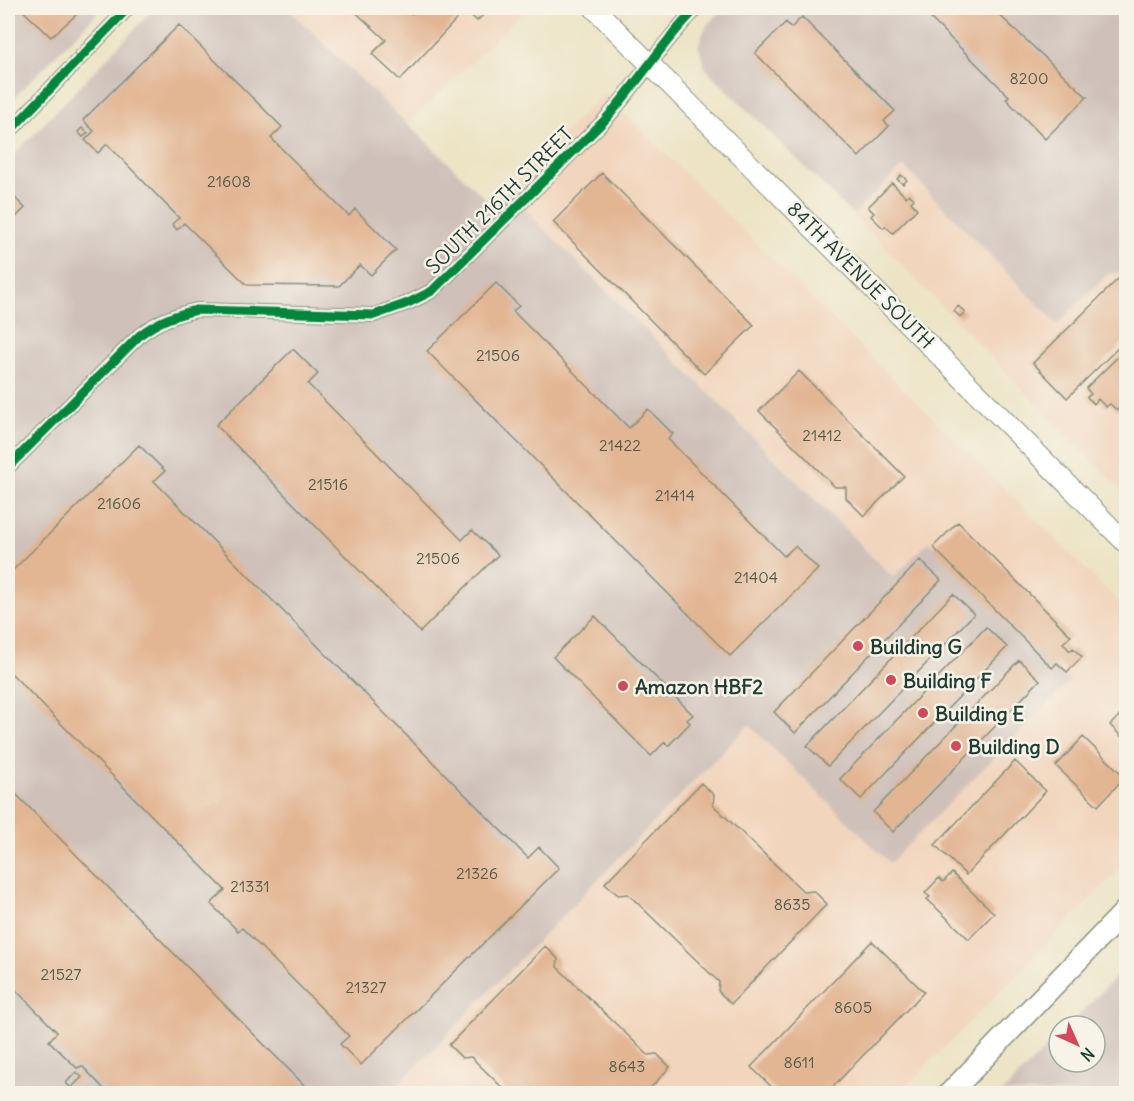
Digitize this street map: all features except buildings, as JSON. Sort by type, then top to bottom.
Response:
[{"type":"main road","name":"84TH AVENUE SOUTH","points":[[594,8],[1126,543]]},
{"type":"main road","points":[[949,1094],[1126,910]]},
{"type":"street","points":[[8,133],[128,8]]},
{"type":"street","name":"SOUTH 216TH STREET","points":[[8,467],[140,335],[156,323],[197,310],[374,315],[432,291],[604,121],[697,8]]},
{"type":"shaded area","points":[[8,8],[102,8],[8,104]]},
{"type":"shaded area","points":[[155,8],[287,8],[492,205],[506,191],[893,577],[929,542],[1070,681],[890,863],[749,725],[390,1093],[8,1093],[8,161]]},
{"type":"shaded area","points":[[287,8],[528,8],[408,123]]},
{"type":"shaded area","points":[[725,8],[1126,8],[1126,278],[1121,273],[1108,274],[1057,324],[903,166],[853,215],[705,68],[698,45],[707,25]]},
{"type":"shaded area","points":[[604,93],[1126,609],[1126,863],[900,1093],[390,1094],[894,577],[506,191]]},
{"type":"shaded area","points":[[903,166],[1057,324],[1108,274],[1121,273],[1126,278],[1126,495],[853,215]]},
{"type":"shaded area","points":[[1126,966],[1126,1093],[1002,1093],[1047,1047],[1047,1074],[1107,1074],[1107,1014],[1080,1014]]},
{"type":"cycle path","points":[[8,133],[128,8]]},
{"type":"cycle path","points":[[8,467],[140,335],[167,319],[197,310],[374,315],[408,303],[432,291],[604,121],[672,35],[697,8]]},
{"type":"place","name":"Building G","points":[[858,646]]},
{"type":"place","name":"Building F","points":[[891,680]]},
{"type":"place","name":"Amazon HBF2","points":[[623,686]]},
{"type":"place","name":"Building E","points":[[923,713]]},
{"type":"place","name":"Building D","points":[[956,746]]}]
